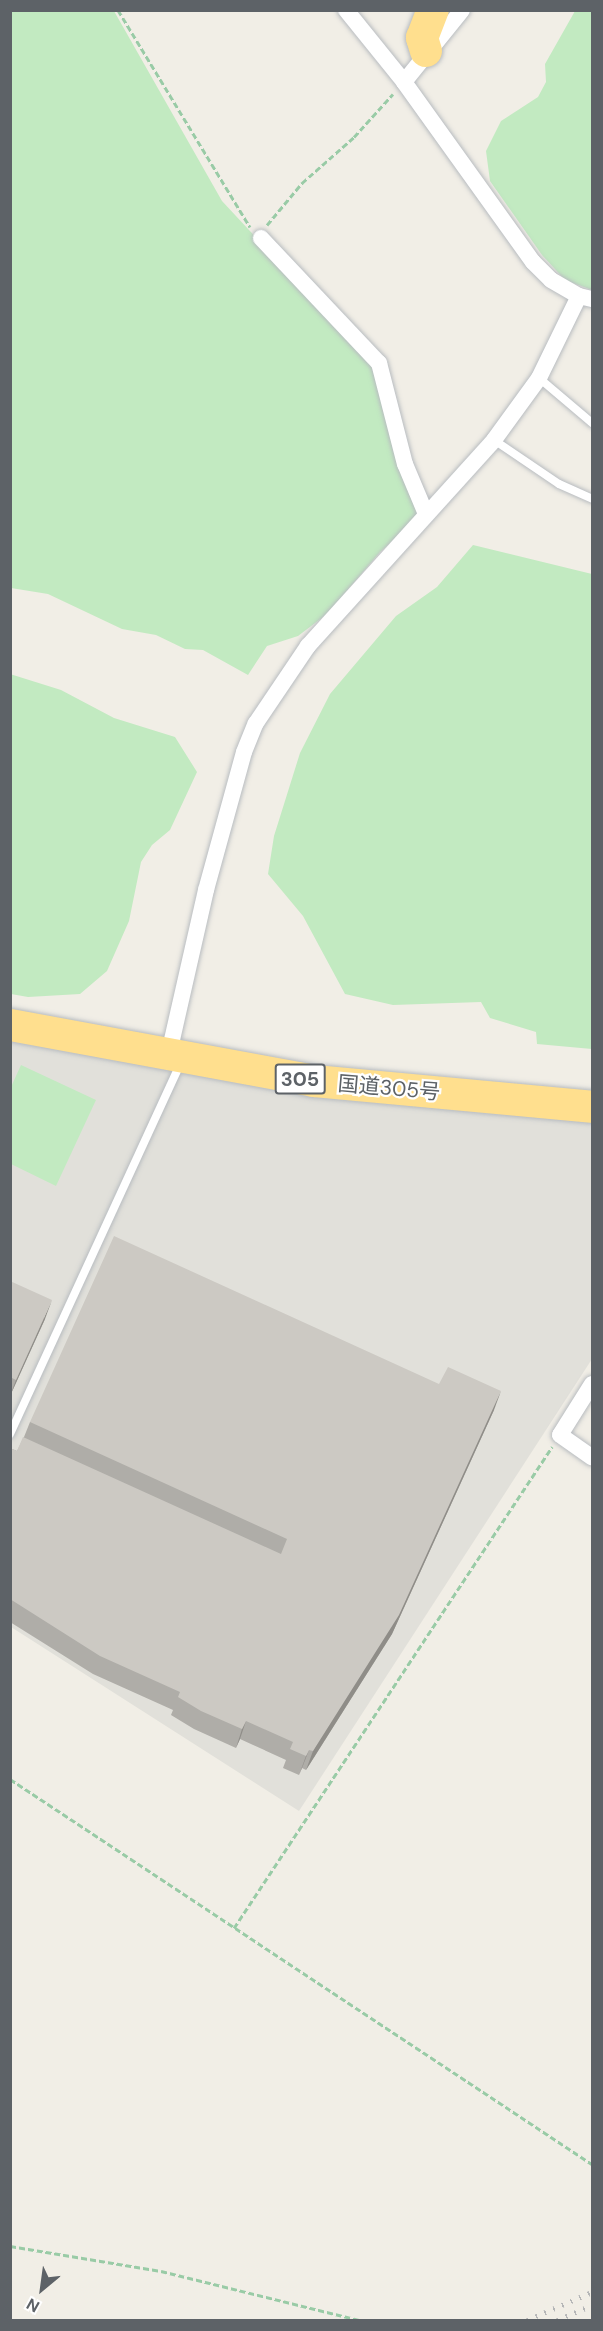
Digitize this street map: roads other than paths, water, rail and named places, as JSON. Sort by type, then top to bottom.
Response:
[{"type":"highway","points":[[426,51],[422,38],[433,10]]},
{"type":"highway","name":"国道305号","points":[[10,1024],[314,1081],[592,1107]]},
{"type":"street","points":[[176,1054],[206,890],[244,752],[256,723],[308,646],[494,440],[539,378],[586,298],[551,280],[533,262],[404,82],[346,10]]},
{"type":"street","points":[[404,82],[426,51],[448,32],[462,10]]},
{"type":"street","points":[[261,238],[379,363],[405,464],[426,514]]},
{"type":"street","points":[[592,1384],[560,1435],[592,1457]]},
{"type":"lane","points":[[539,378],[592,423]]},
{"type":"lane","points":[[494,440],[559,484],[592,499]]},
{"type":"lane","points":[[10,1434],[103,1237],[176,1054]]},
{"type":"lane","points":[[103,1237],[114,1242]]},
{"type":"railway","points":[[527,2320],[592,2292]]},
{"type":"railway","points":[[557,2320],[592,2305]]}]
